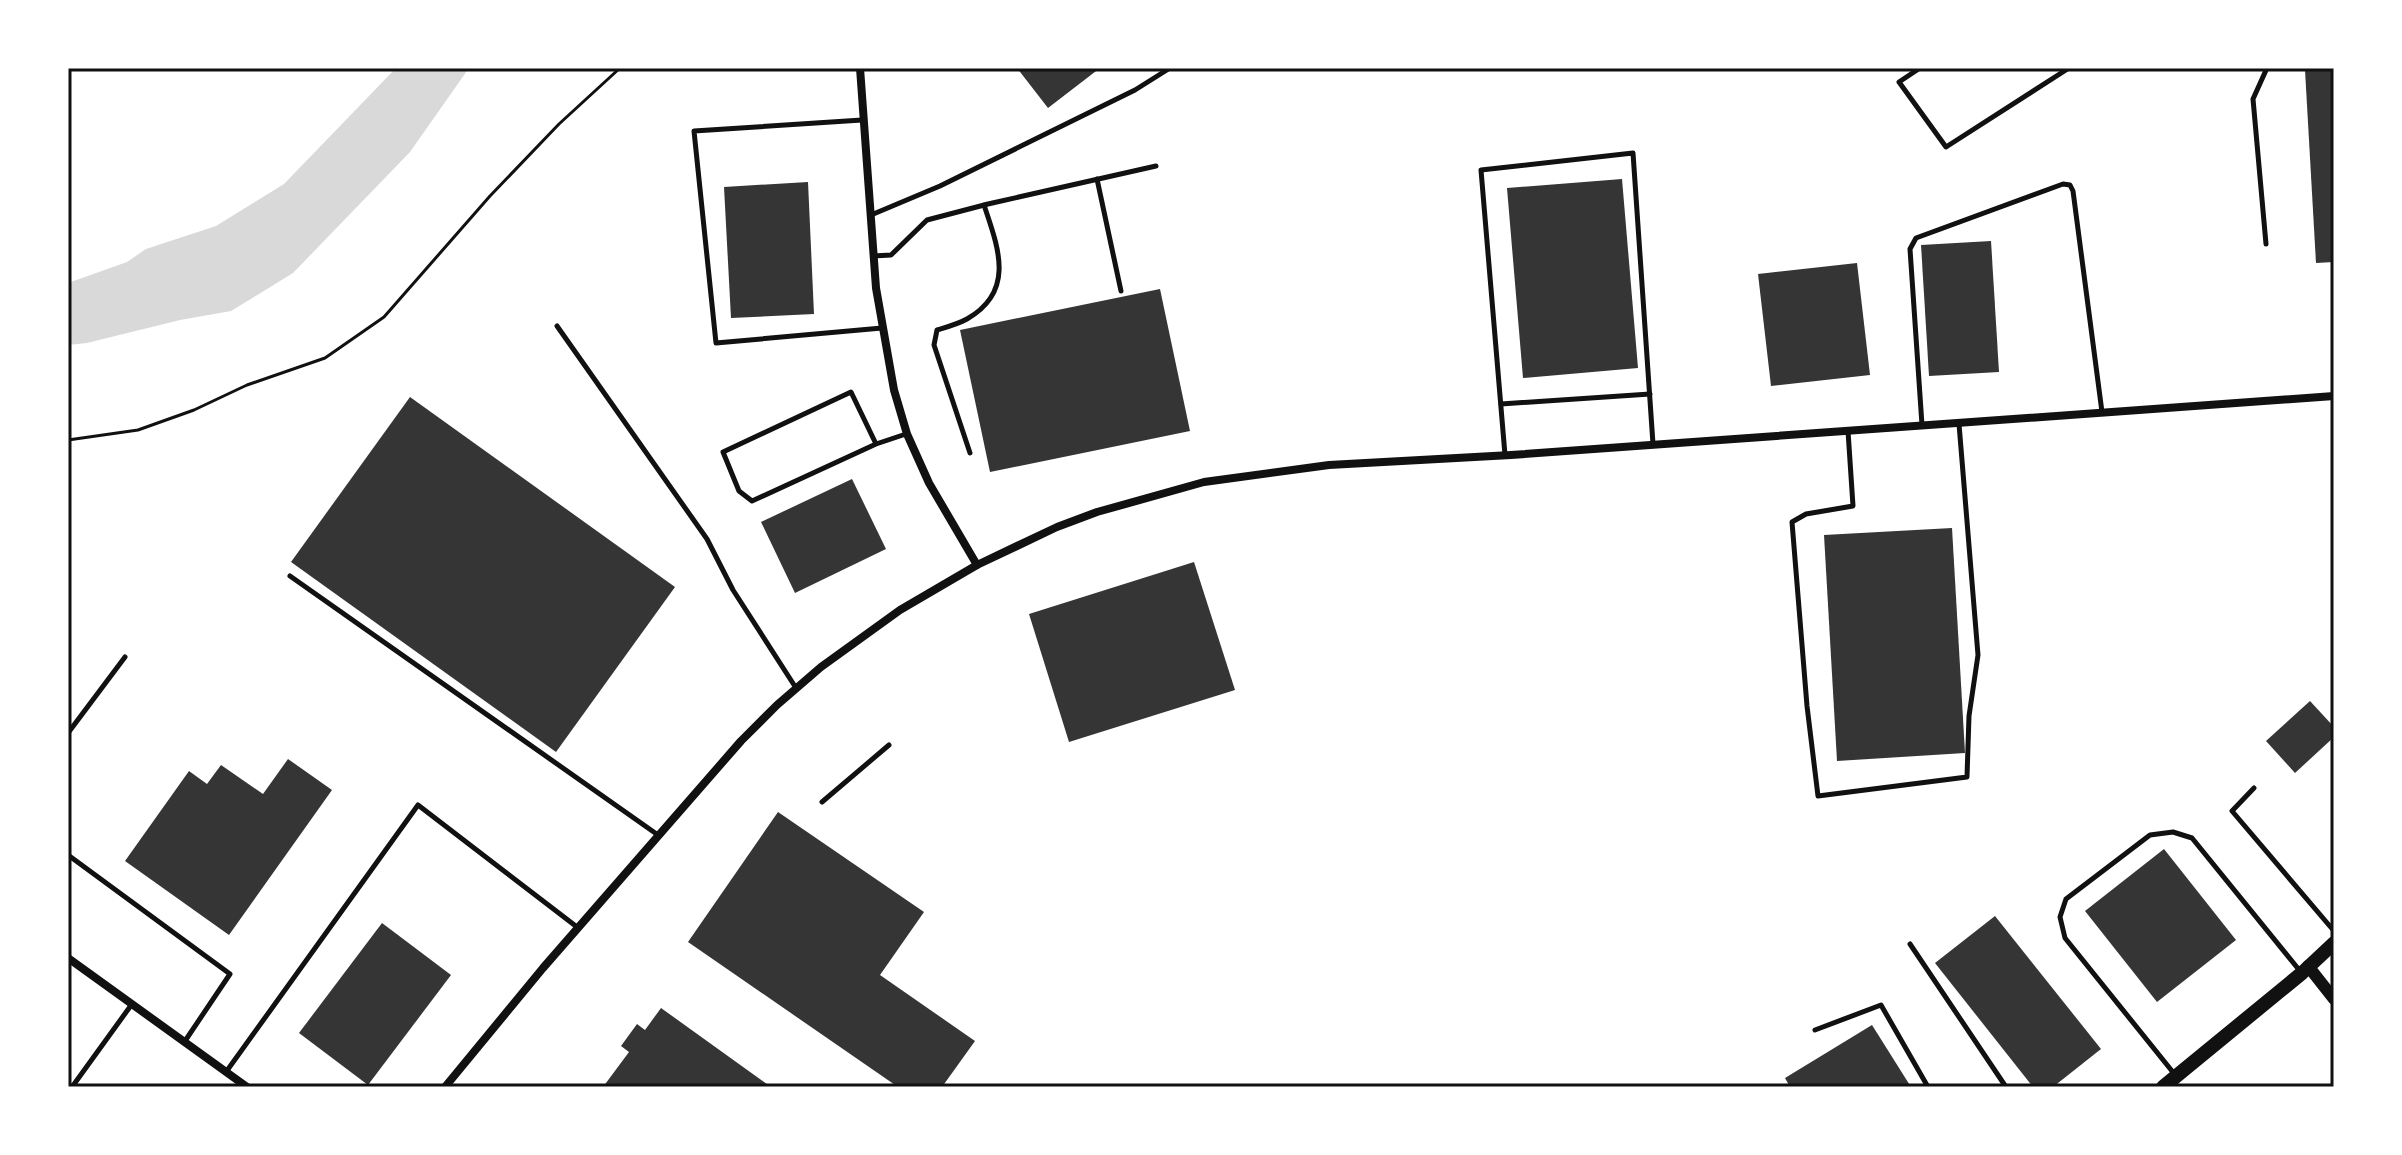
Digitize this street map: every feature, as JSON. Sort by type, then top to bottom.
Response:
[{"type":"main road","points":[[2163,1087],[2334,943]]},
{"type":"street","points":[[860,68],[873,256],[894,390],[907,434],[929,483],[977,565]]},
{"type":"street","points":[[445,1087],[741,741],[796,689],[900,610],[977,565],[1057,527],[1097,512],[1204,482],[1329,465],[2334,396]]},
{"type":"street","points":[[68,958],[247,1087]]},
{"type":"street","points":[[2305,970],[2334,999]]},
{"type":"lane","points":[[871,215],[940,186],[1135,90],[1170,68]]},
{"type":"lane","points":[[1920,68],[1899,82],[1946,147],[2069,68]]},
{"type":"lane","points":[[2266,244],[2253,99],[2267,68]]},
{"type":"lane","points":[[862,120],[694,131],[716,343],[882,328]]},
{"type":"lane","points":[[1505,455],[1481,170],[1633,153],[1653,444]]},
{"type":"lane","points":[[873,256],[891,255],[927,220],[1156,166]]},
{"type":"lane","points":[[1097,179],[1121,291]]},
{"type":"lane","points":[[1922,426],[1910,249],[1913,242],[1916,238],[2063,184],[2070,185],[2073,191],[2102,413]]},
{"type":"lane","points":[[970,453],[934,345],[937,330],[967,319],[989,302],[999,280],[999,250],[984,205]]},
{"type":"lane","points":[[557,326],[707,539],[733,590],[796,689]]},
{"type":"lane","points":[[876,444],[851,392],[723,452],[739,491],[752,501],[876,444],[907,434]]},
{"type":"lane","points":[[1501,404],[1650,394]]},
{"type":"lane","points":[[1848,431],[1853,506],[1806,514],[1792,522],[1807,706],[1818,796],[1967,777],[1969,716],[1978,655],[1959,424]]},
{"type":"lane","points":[[290,576],[659,835]]},
{"type":"lane","points":[[68,733],[125,657]]},
{"type":"lane","points":[[822,802],[889,745]]},
{"type":"lane","points":[[2254,788],[2232,811],[2334,931]]},
{"type":"lane","points":[[226,1072],[418,805],[578,928]]},
{"type":"lane","points":[[2177,1077],[2065,938],[2060,917],[2066,899],[2150,835],[2173,832],[2192,838],[2305,970]]},
{"type":"lane","points":[[68,855],[230,974],[185,1042]]},
{"type":"lane","points":[[1910,944],[2006,1087]]},
{"type":"lane","points":[[72,1087],[132,1004]]},
{"type":"lane","points":[[1815,1030],[1881,1005],[1928,1087]]},
{"type":"path","points":[[68,440],[138,430],[194,410],[247,385],[325,358],[384,317],[490,196],[559,124],[620,68]]},
{"type":"shaded area","points":[[396,68],[469,68],[410,152],[293,273],[231,311],[68,345],[68,283],[127,262],[146,249],[216,226],[284,184]]},
{"type":"building","points":[[1017,68],[1100,68],[1048,108]]},
{"type":"building","points":[[2334,69],[2334,262],[2316,263],[2305,70]]},
{"type":"building","points":[[1622,179],[1638,368],[1523,378],[1507,188]]},
{"type":"building","points":[[808,182],[814,314],[731,318],[724,187]]},
{"type":"building","points":[[1991,241],[1999,372],[1929,376],[1921,245]]},
{"type":"building","points":[[1857,263],[1870,375],[1771,386],[1758,274]]},
{"type":"building","points":[[1160,289],[1190,431],[990,472],[960,330]]},
{"type":"building","points":[[410,397],[675,587],[556,752],[291,562]]},
{"type":"building","points":[[852,479],[886,549],[795,593],[761,522]]},
{"type":"building","points":[[1952,528],[1965,753],[1837,761],[1824,535]]},
{"type":"building","points":[[1194,562],[1235,690],[1069,742],[1029,614]]},
{"type":"building","points":[[2310,701],[2334,727],[2334,737],[2295,773],[2266,741]]},
{"type":"building","points":[[288,759],[332,790],[229,935],[125,861],[189,771],[207,784],[221,765],[263,794]]},
{"type":"building","points":[[778,812],[924,912],[880,975],[975,1041],[942,1087],[898,1087],[688,942]]},
{"type":"building","points":[[2164,849],[2236,940],[2157,1002],[2085,911]]},
{"type":"building","points":[[1995,916],[2101,1049],[2053,1087],[2033,1087],[1935,963]]},
{"type":"building","points":[[382,923],[451,975],[368,1085],[299,1033]]},
{"type":"building","points":[[661,1008],[771,1087],[603,1087],[629,1052],[621,1046],[637,1024],[645,1030]]},
{"type":"building","points":[[1872,1025],[1911,1087],[1790,1087],[1785,1078]]}]
